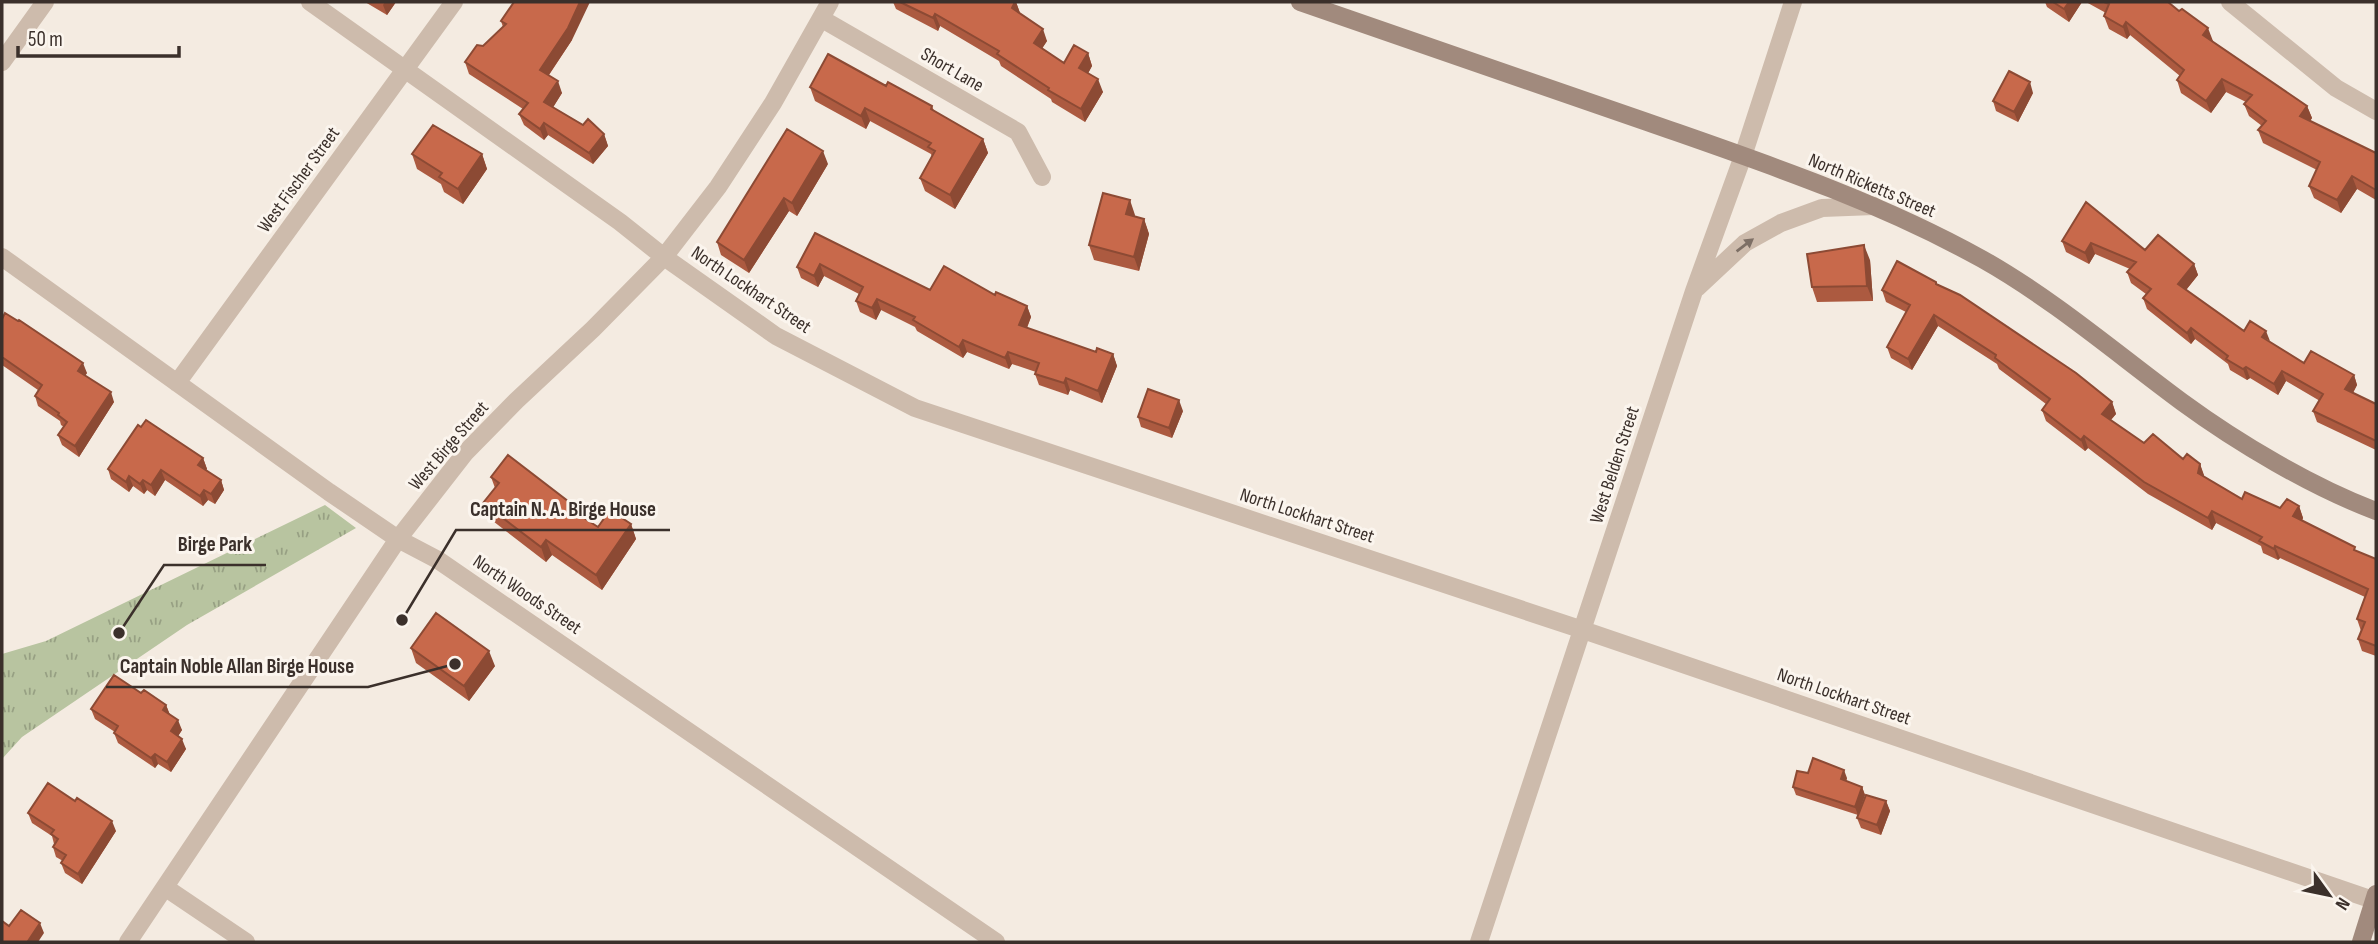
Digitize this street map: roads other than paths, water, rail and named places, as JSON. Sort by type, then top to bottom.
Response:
[{"type":"street","points":[[2,62],[45,2]]},
{"type":"street","name":"North Lockhart Street","points":[[310,2],[776,336],[915,408],[2376,898]]},
{"type":"street","name":"West Fischer Street","points":[[177,383],[454,2]]},
{"type":"street","name":"West Birge Street","points":[[128,942],[398,539],[465,453],[664,257],[718,187],[773,103],[830,2]]},
{"type":"street","name":"North Ricketts Street","points":[[1300,2],[1743,156],[1875,206],[1983,260],[2068,316],[2186,405],[2263,454],[2342,498],[2376,511]]},
{"type":"street","name":"West Belden Street","points":[[1479,942],[1694,291],[1743,156],[1793,2]]},
{"type":"street","points":[[2230,2],[2336,88],[2376,111]]},
{"type":"street","name":"Short Lane","points":[[822,19],[1018,132],[1042,177]]},
{"type":"street","points":[[1694,291],[1745,243],[1782,223],[1822,208],[1875,206]]},
{"type":"street","name":"North Woods Street","points":[[2,257],[329,492],[398,539],[438,560],[996,942]]},
{"type":"street","points":[[166,888],[246,942]]},
{"type":"street","points":[[2361,942],[2376,898]]},
{"type":"place","name":"Captain N. A. Birge House","points":[[402,620]]},
{"type":"place","name":"Birge Park","points":[[119,633]]},
{"type":"place","name":"Captain Noble Allan Birge House","points":[[455,664]]}]
